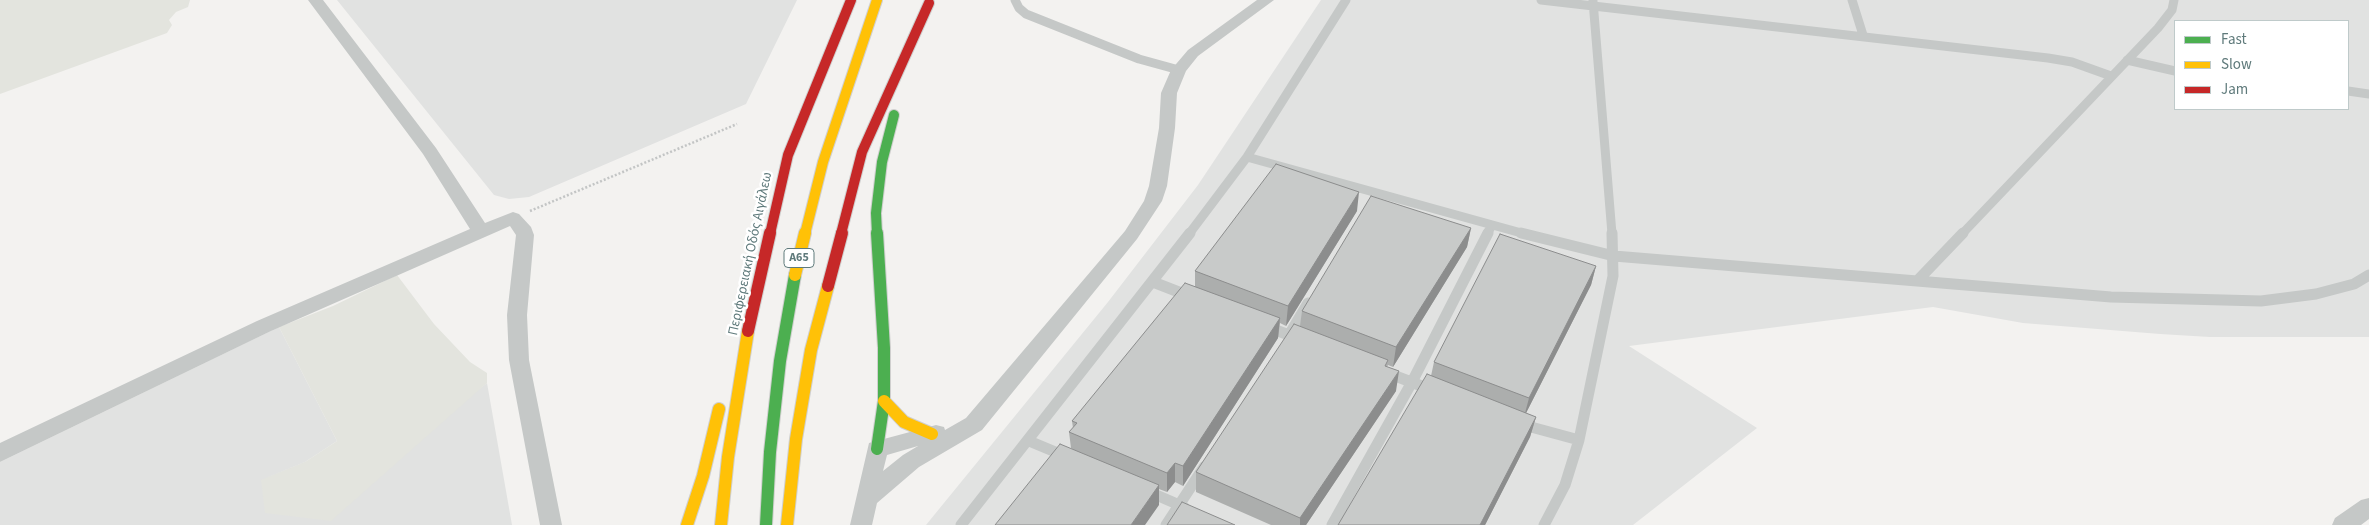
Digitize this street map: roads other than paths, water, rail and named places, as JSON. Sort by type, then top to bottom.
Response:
[{"type":"highway","points":[[836,38],[841,0]]},
{"type":"highway","name":"Περιφερειακή Οδός Αιγάλεω","points":[[721,525],[728,457],[751,315],[788,155],[851,0]]},
{"type":"highway","name":"Α65","points":[[766,525],[770,452],[780,361],[795,277],[823,162],[842,100],[877,0]]},
{"type":"highway","points":[[788,525],[804,390],[811,350],[862,152],[929,3]]},
{"type":"highway","points":[[877,449],[884,401],[884,348],[876,214],[882,162],[918,30]]},
{"type":"highway","points":[[753,259],[771,233]]},
{"type":"highway","points":[[687,525],[703,476],[720,400]]},
{"type":"highway","points":[[884,401],[904,422],[932,434]]},
{"type":"street","points":[[315,0],[430,152],[481,232]]},
{"type":"street","points":[[867,498],[911,460],[974,424],[1131,235],[1148,209],[1158,186],[1163,164],[1169,92],[1179,70],[1192,53],[1267,0]]},
{"type":"street","points":[[0,453],[264,326],[513,218],[522,227],[525,235],[517,315],[519,360],[551,525]]},
{"type":"street","points":[[861,525],[877,449],[974,424]]},
{"type":"street","points":[[2342,525],[2369,507]]},
{"type":"lane","points":[[1015,0],[1019,8],[1026,14],[1139,59],[1179,70]]},
{"type":"lane","points":[[961,525],[1153,282],[1247,157],[1346,0]]},
{"type":"lane","points":[[1541,0],[1593,3],[2048,58],[2072,62],[2111,76]]},
{"type":"lane","points":[[1852,0],[1863,35]]},
{"type":"lane","points":[[1918,280],[2158,28],[2172,10],[2174,0]]},
{"type":"lane","points":[[1544,525],[1565,485],[1579,440],[1612,276],[1614,256],[1593,3]]},
{"type":"lane","points":[[2127,60],[2174,71]]},
{"type":"lane","points":[[2349,91],[2369,94]]},
{"type":"lane","points":[[1247,157],[1373,197],[1614,256],[2111,297],[2251,301],[2316,294],[2354,284],[2369,275]]},
{"type":"lane","points":[[1332,525],[1412,382],[1492,225]]},
{"type":"lane","points":[[1153,282],[1198,300]]},
{"type":"lane","points":[[1286,339],[1314,293]]},
{"type":"lane","points":[[1262,324],[1286,339],[1306,342]]},
{"type":"lane","points":[[1377,369],[1439,392]]},
{"type":"lane","points":[[1509,420],[1579,440]]},
{"type":"lane","points":[[1029,441],[1073,460]]},
{"type":"lane","points":[[1166,525],[1210,456]]},
{"type":"lane","points":[[1135,486],[1198,513]]}]
